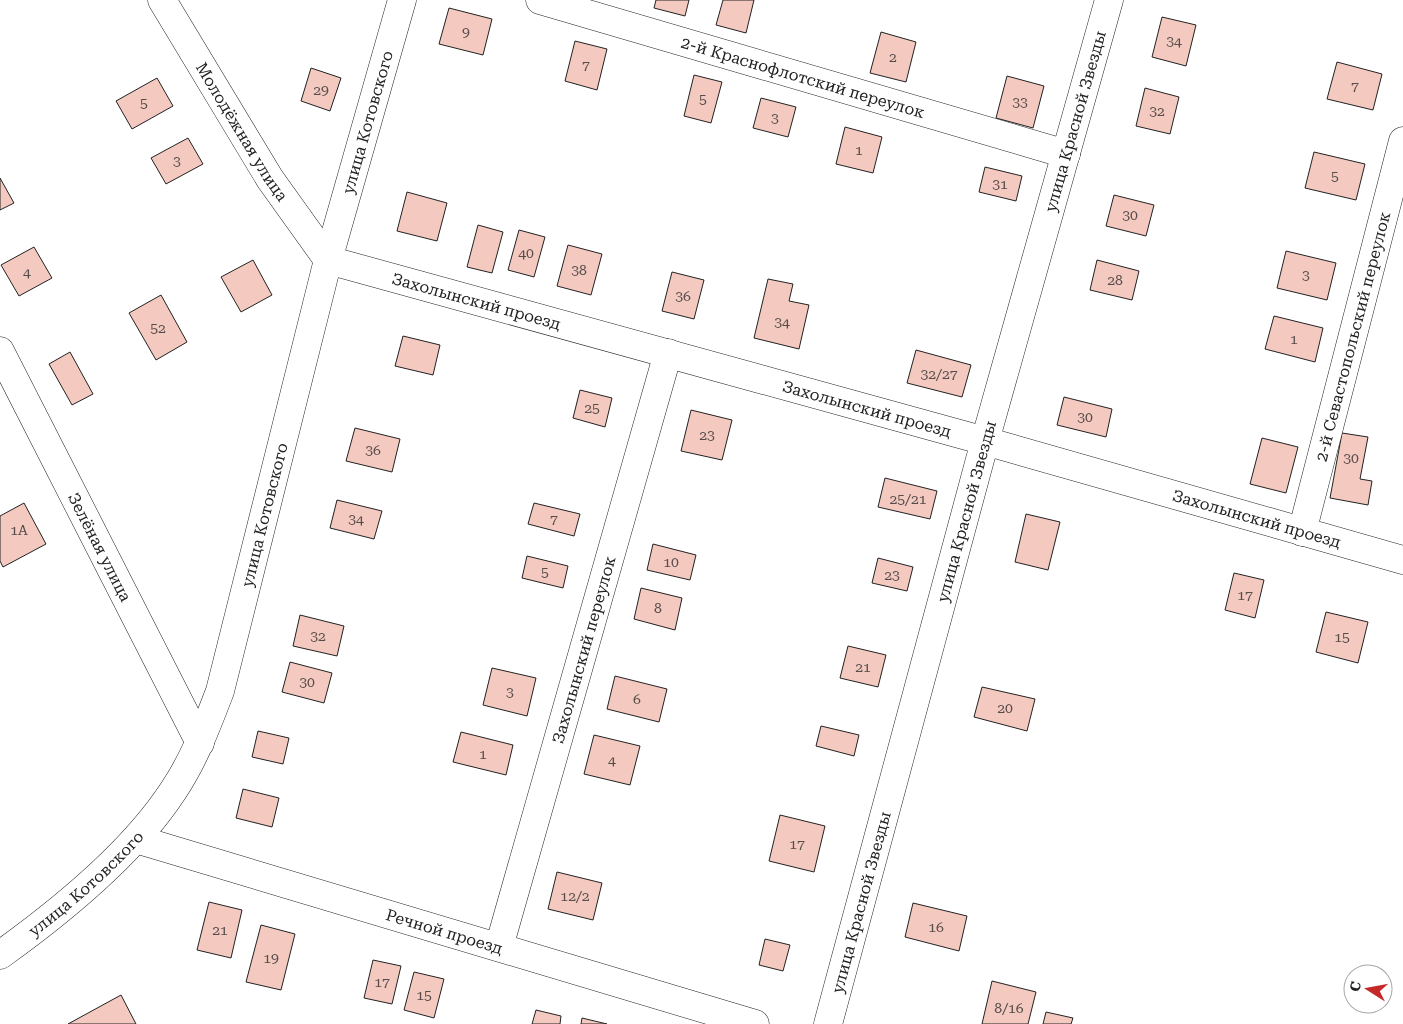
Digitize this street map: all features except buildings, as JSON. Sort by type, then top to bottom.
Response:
[{"type":"street","name":"Молодёжная улица","points":[[162,0],[270,179],[328,260]]},
{"type":"street","name":"улица Котовского","points":[[0,955],[48,920],[136,839],[173,791],[200,743],[220,691],[328,260],[402,0]]},
{"type":"street","name":"2-й Краснофлотский переулок","points":[[540,0],[1066,154]]},
{"type":"street","name":"улица Красной Звезды","points":[[828,1024],[986,441],[1110,0]]},
{"type":"street","name":"2-й Севастопольский переулок","points":[[1302,532],[1403,141]]},
{"type":"street","name":"Захолынский проезд","points":[[328,260],[986,441],[1403,560]]},
{"type":"street","name":"Зелёная улица","points":[[0,351],[200,743]]},
{"type":"street","name":"Захолынский переулок","points":[[499,947],[668,353]]},
{"type":"street","name":"Речной проезд","points":[[136,839],[755,1024]]}]
